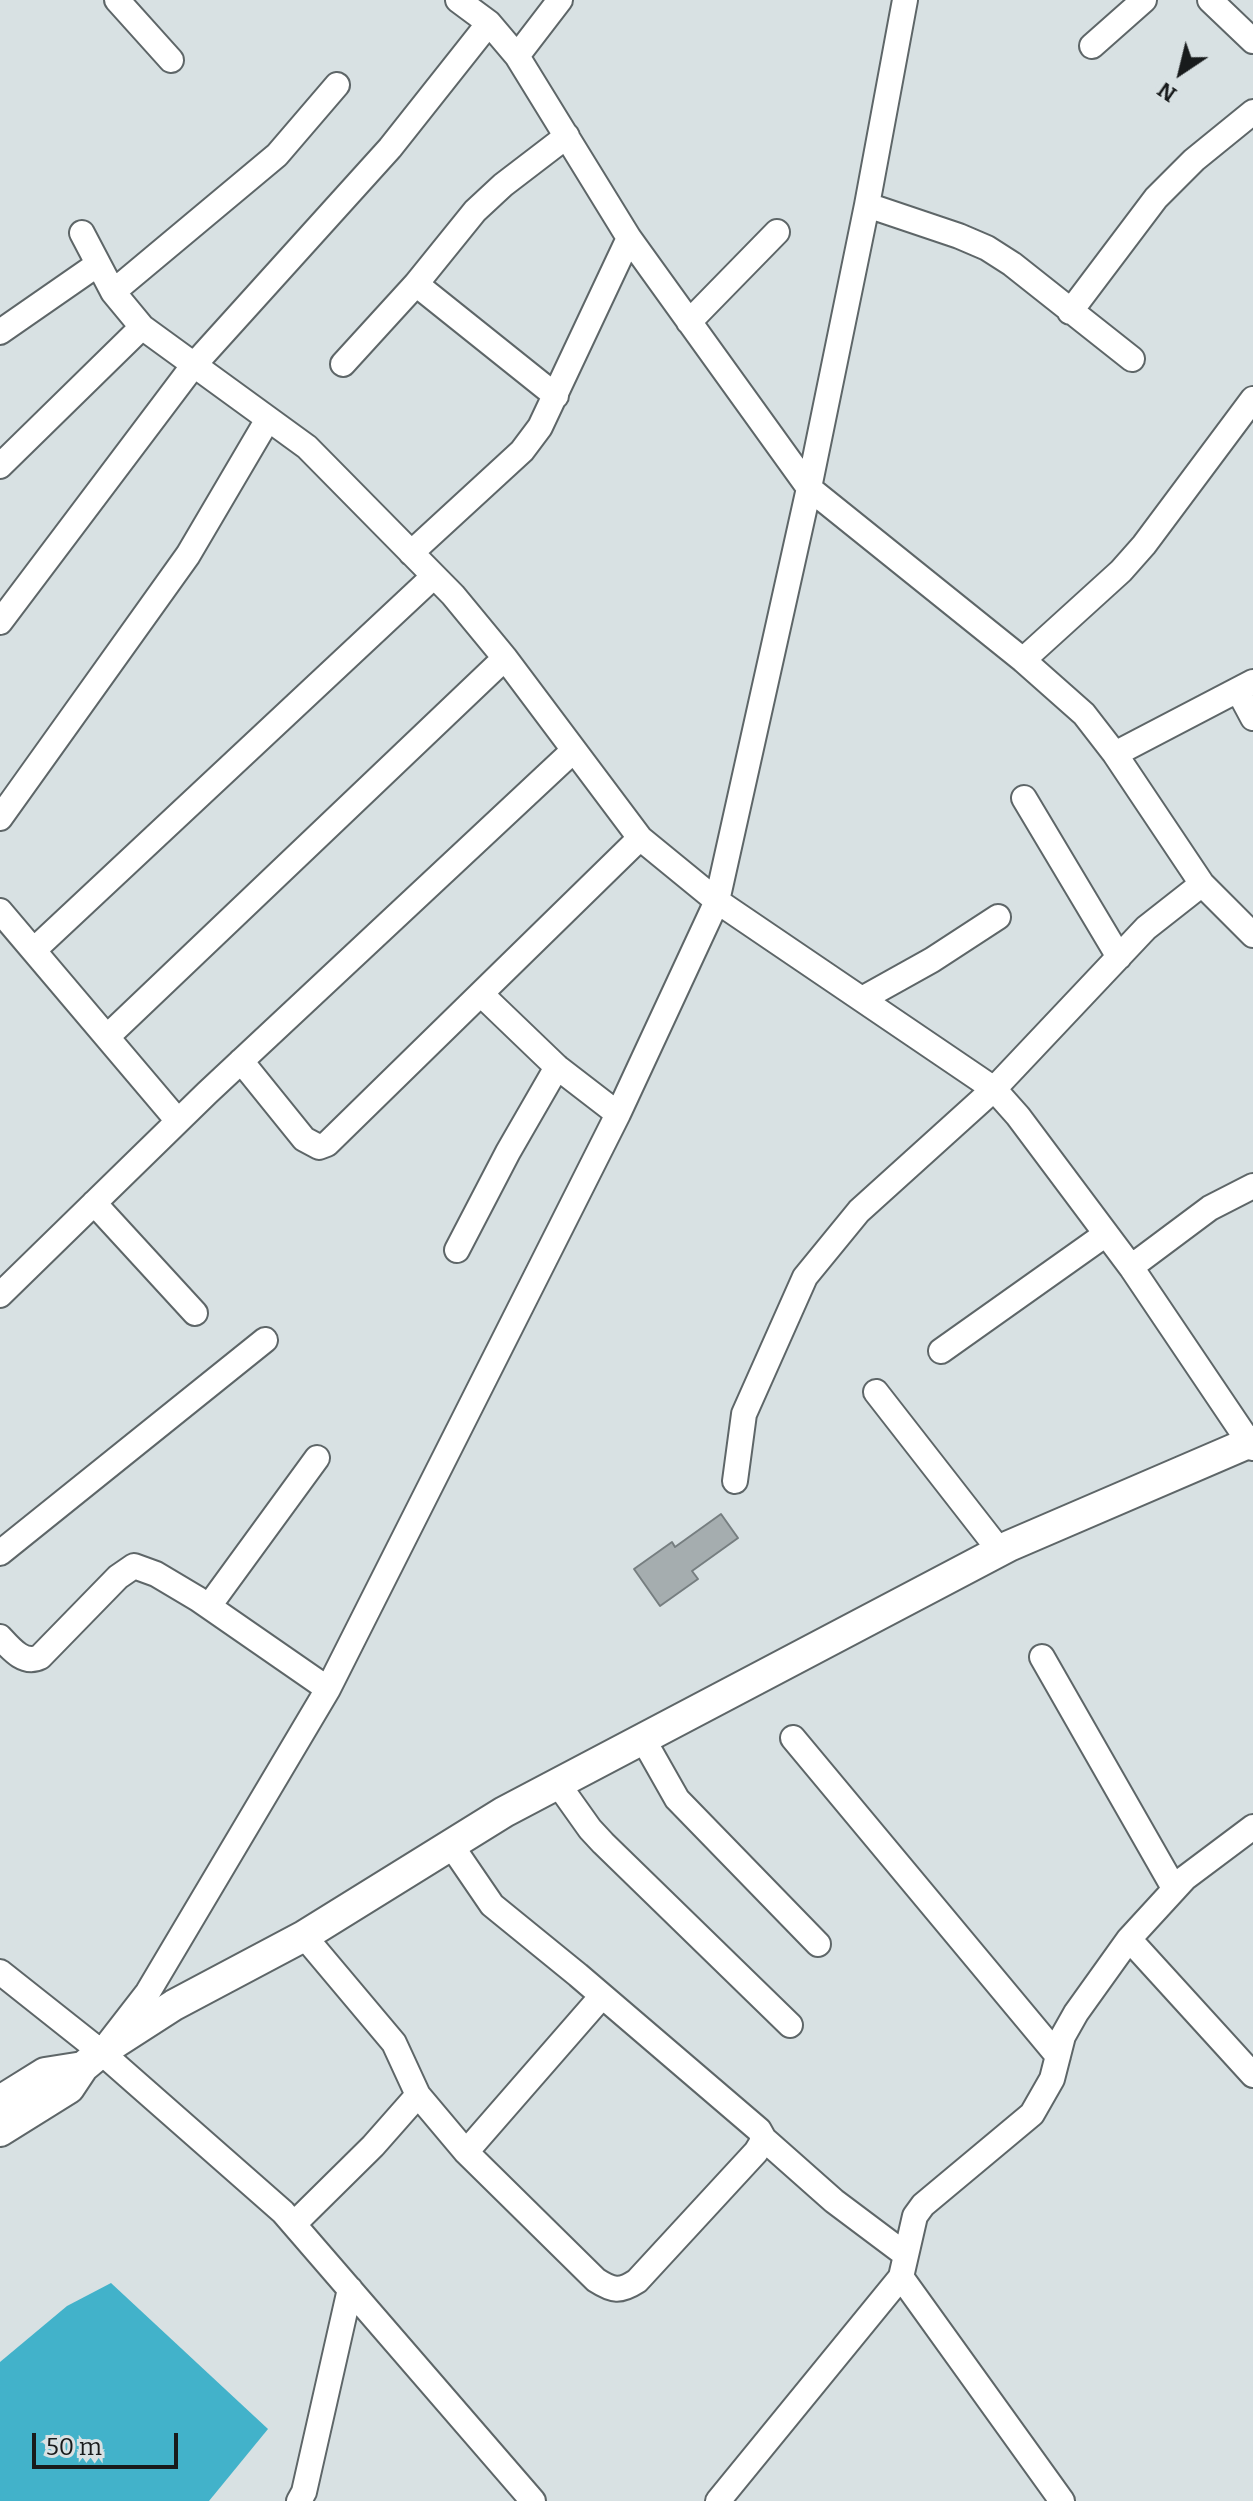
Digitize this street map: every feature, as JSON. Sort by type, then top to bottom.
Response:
[{"type":"street","points":[[117,0],[171,60]]},
{"type":"street","points":[[458,0],[489,23],[517,56],[629,238],[809,488],[1023,660],[1084,714],[1115,754],[1202,884],[1253,935]]},
{"type":"street","points":[[517,56],[560,0]]},
{"type":"street","points":[[0,2131],[69,2088],[148,1992],[328,1689],[618,1114],[717,901],[809,488],[905,0]]},
{"type":"street","points":[[1092,46],[1144,0]]},
{"type":"street","points":[[1210,0],[1253,41]]},
{"type":"street","points":[[0,622],[193,366],[390,148],[489,23]]},
{"type":"street","points":[[113,292],[277,155],[337,85]]},
{"type":"street","points":[[1070,312],[1156,198],[1194,160],[1253,112]]},
{"type":"street","points":[[343,364],[490,197],[567,136]]},
{"type":"street","points":[[867,205],[987,248],[1012,264],[1132,359]]},
{"type":"street","points":[[689,322],[777,232]]},
{"type":"street","points":[[0,2101],[45,2073],[92,2059],[174,2005],[304,1936],[504,1812],[1000,1551],[1252,1444],[1131,1267],[1018,1116],[994,1089],[717,901],[640,838],[505,658],[434,576],[307,447],[142,327],[113,292],[82,233]]},
{"type":"street","points":[[411,553],[522,451],[540,427],[629,238]]},
{"type":"street","points":[[0,332],[98,264]]},
{"type":"street","points":[[416,284],[556,396]]},
{"type":"street","points":[[0,466],[142,327]]},
{"type":"street","points":[[1023,660],[1121,571],[1144,545],[1253,399]]},
{"type":"street","points":[[0,818],[188,555],[268,419]]},
{"type":"street","points":[[34,950],[434,576]]},
{"type":"street","points":[[108,1036],[505,658]]},
{"type":"street","points":[[1115,754],[1246,686],[1253,718]]},
{"type":"street","points":[[0,1295],[241,1061],[573,751]]},
{"type":"street","points":[[1024,798],[1119,957]]},
{"type":"street","points":[[241,1061],[304,1139],[319,1147],[327,1144],[640,838]]},
{"type":"street","points":[[735,1481],[744,1414],[805,1277],[859,1211],[994,1089],[1146,928],[1202,884]]},
{"type":"street","points":[[0,911],[178,1121]]},
{"type":"street","points":[[862,999],[932,960],[998,917]]},
{"type":"street","points":[[482,995],[557,1067],[618,1114]]},
{"type":"street","points":[[457,1250],[557,1067]]},
{"type":"street","points":[[1131,1267],[1210,1208],[1253,1186]]},
{"type":"street","points":[[94,1203],[195,1313]]},
{"type":"street","points":[[941,1351],[1106,1234]]},
{"type":"street","points":[[0,1553],[265,1340]]},
{"type":"street","points":[[876,1392],[1000,1551]]},
{"type":"street","points":[[209,1606],[317,1458]]},
{"type":"street","points":[[0,1637],[26,1659],[40,1657],[118,1577],[134,1566],[156,1574],[209,1606],[328,1689]]},
{"type":"street","points":[[1042,1657],[1174,1888]]},
{"type":"street","points":[[793,1738],[1058,2056]]},
{"type":"street","points":[[643,1739],[677,1799],[818,1944]]},
{"type":"street","points":[[558,1784],[603,1843],[790,2025]]},
{"type":"street","points":[[718,2501],[903,2266],[915,2216],[923,2205],[1032,2114],[1048,2089],[1063,2036],[1129,1939],[1174,1888],[1253,1827]]},
{"type":"street","points":[[451,1845],[492,1905],[759,2130],[764,2139],[903,2266],[1062,2501]]},
{"type":"street","points":[[304,1936],[394,2043],[418,2095],[466,2152],[596,2280],[611,2289],[623,2290],[637,2281],[756,2152],[764,2139]]},
{"type":"street","points":[[1129,1939],[1253,2075]]},
{"type":"street","points":[[0,1972],[92,2059],[283,2212],[533,2501]]},
{"type":"street","points":[[466,2152],[602,1996]]},
{"type":"street","points":[[294,2224],[373,2146],[418,2095]]},
{"type":"street","points":[[299,2501],[304,2492],[350,2289]]},
{"type":"water","points":[[111,2283],[268,2429],[209,2501],[0,2501],[0,2362],[67,2306]]},
{"type":"building","points":[[721,1514],[738,1538],[692,1571],[698,1579],[660,1606],[634,1569],[672,1542],[675,1547]]}]
